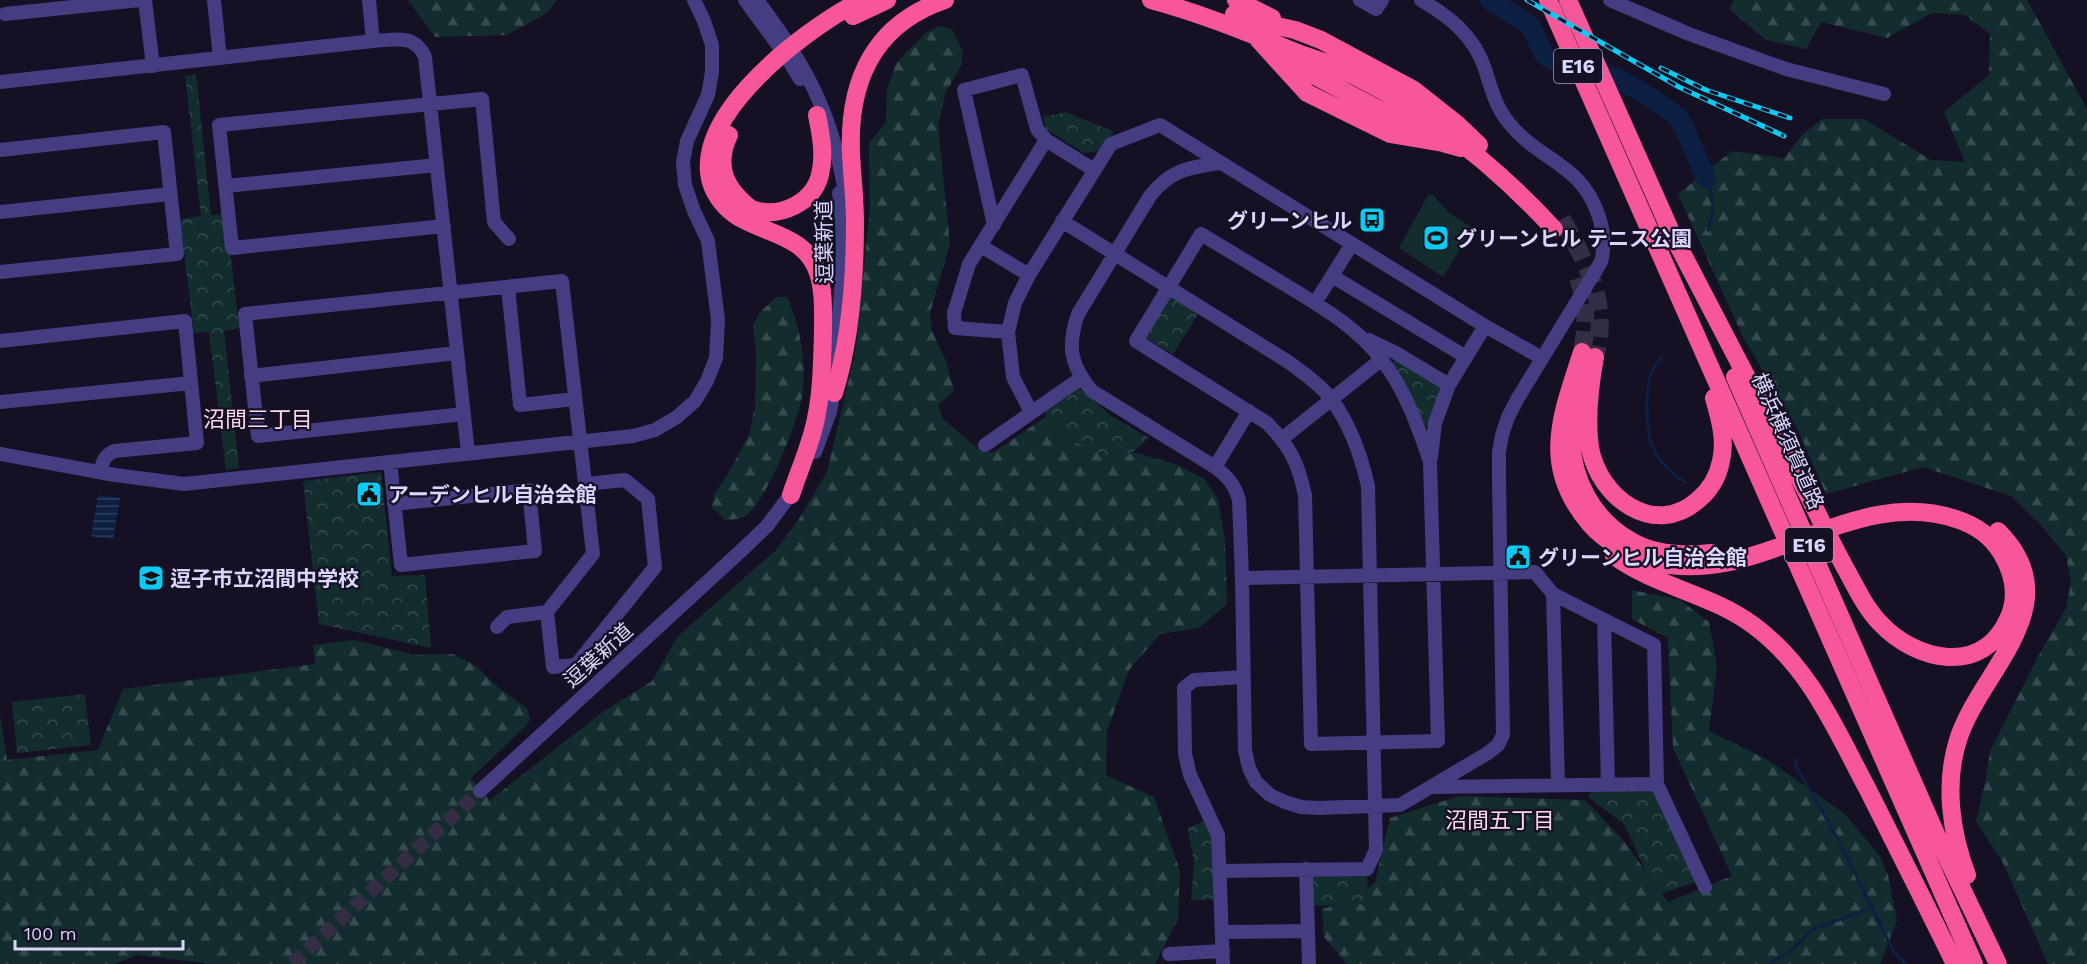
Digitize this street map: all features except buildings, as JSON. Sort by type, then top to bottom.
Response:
[{"type":"highway","points":[[817,115],[823,161],[818,184],[812,193],[794,207],[766,212],[752,209],[728,187],[722,166],[726,142],[743,102],[758,77],[830,17],[862,0]]},
{"type":"highway","points":[[799,45],[886,0]]},
{"type":"highway","points":[[834,393],[843,363],[852,288],[855,221],[852,138],[854,108],[862,73],[875,49],[888,33],[920,10],[945,0]]},
{"type":"highway","points":[[1151,0],[1207,16],[1261,37],[1293,51],[1331,65],[1365,82],[1416,111],[1450,135],[1558,224],[1510,169],[1479,145],[1450,135],[1302,69],[1261,37]]},
{"type":"highway","points":[[1190,0],[1254,21],[1295,30]]},
{"type":"highway","points":[[1236,0],[1295,30],[1321,40],[1414,90],[1450,135]]},
{"type":"highway","name":"横浜横須賀道路","points":[[1548,0],[1668,224],[1940,843],[1998,964]]},
{"type":"highway","name":"横浜横須賀道路","points":[[1568,0],[1615,128],[1974,964]]},
{"type":"highway","points":[[1261,37],[1286,71],[1306,93],[1348,115],[1390,134],[1418,140],[1450,135]]},
{"type":"highway","points":[[743,102],[723,121],[713,140],[709,169],[717,193],[724,204],[738,216],[793,241],[807,253],[818,272],[822,288],[819,404],[813,430],[791,495]]},
{"type":"highway","points":[[1615,128],[1709,381],[1721,419],[1723,447],[1718,473],[1707,492],[1691,506],[1670,514],[1648,514],[1627,505],[1610,491],[1596,467],[1591,450],[1589,354],[1564,410],[1561,425],[1559,452],[1570,509],[1580,526],[1594,542],[1634,569],[1738,615],[1776,643],[1796,664],[1832,721],[1955,964]]},
{"type":"highway","points":[[1563,480],[1577,507],[1594,529],[1616,546],[1643,559],[1673,566],[1696,567],[1736,561],[1765,547],[1838,520],[1887,513],[1918,512],[1947,516],[1979,530],[2000,550],[2012,576],[2013,600],[2007,622],[1995,638],[1985,646],[1963,657],[1940,658],[1922,653],[1900,641],[1873,615],[1836,550],[1668,224]]},
{"type":"highway","points":[[1591,377],[1582,394],[1574,423],[1574,456],[1584,492],[1606,522],[1630,541],[1671,554],[1701,554],[1765,547]]},
{"type":"highway","points":[[1838,520],[1855,508],[1893,501],[1910,499],[1943,502],[1975,514],[1992,525],[2014,551],[2021,566],[2027,593],[2024,616],[2008,650],[1968,715],[1957,744],[1951,780],[1952,815],[1958,849],[1970,884],[2007,964]]},
{"type":"street","points":[[2,17],[16,0]]},
{"type":"street","points":[[2,17],[140,0]]},
{"type":"street","points":[[145,0],[153,66]]},
{"type":"street","points":[[214,0],[220,58]]},
{"type":"street","points":[[369,0],[373,41]]},
{"type":"street","points":[[0,454],[184,484],[633,436],[655,430],[677,417],[695,400],[707,381],[716,358],[718,339],[708,242],[685,185],[683,162],[687,141],[708,95],[712,72],[712,45],[694,0]]},
{"type":"street","name":"逗葉新道","points":[[745,0],[786,56],[802,82],[817,115],[831,153],[842,219],[841,288],[825,407],[809,454],[791,495]]},
{"type":"street","name":"逗葉新道","points":[[480,791],[767,526],[791,495],[813,455],[830,412],[849,255],[848,214],[843,175],[831,127],[811,79],[795,51],[757,0]]},
{"type":"street","points":[[1360,0],[1376,9],[1382,0]]},
{"type":"street","points":[[1221,163],[1192,167],[1175,173],[1160,184],[1078,314],[1072,331],[1071,347],[1074,363],[1081,378],[1092,391],[1215,467],[1229,478],[1236,489],[1239,500],[1242,578],[1245,750],[1249,768],[1256,782],[1270,795],[1301,807],[1400,805],[1488,753],[1498,745],[1503,735],[1499,470],[1502,435],[1518,398],[1601,262],[1604,237],[1598,211],[1588,192],[1573,174],[1522,137],[1508,122],[1497,104],[1480,57],[1461,29],[1451,19],[1421,0]]},
{"type":"street","points":[[1610,0],[1689,34],[1786,69],[1884,94]]},
{"type":"street","points":[[0,82],[373,41],[405,39],[413,42],[421,49],[425,57],[468,453]]},
{"type":"street","points":[[994,225],[964,90],[1022,75],[1037,129],[1046,140],[1094,170]]},
{"type":"street","points":[[444,226],[232,248],[219,126],[482,99],[494,222],[509,238]]},
{"type":"street","points":[[1031,412],[1013,377],[1008,332],[1016,303],[1029,275],[1111,144],[1160,125],[1485,326],[1542,358]]},
{"type":"street","points":[[0,150],[164,132],[177,254],[0,273]]},
{"type":"street","points":[[1008,332],[955,328],[954,313],[969,264],[1046,140]]},
{"type":"street","points":[[226,186],[437,165]]},
{"type":"street","points":[[0,212],[170,194]]},
{"type":"street","points":[[1062,221],[1290,363],[1316,383],[1332,399],[1350,429],[1362,458],[1368,486],[1376,850],[1367,869],[1221,871]]},
{"type":"street","points":[[1449,385],[1396,353],[1362,336],[1316,303],[1201,234],[1136,341],[1267,423],[1282,438],[1294,456],[1305,495],[1311,744],[1438,741],[1430,462],[1435,423],[1449,385],[1485,326]]},
{"type":"street","points":[[1316,303],[1352,244]]},
{"type":"street","points":[[981,246],[1029,275]]},
{"type":"street","points":[[1332,276],[1466,357]]},
{"type":"street","points":[[464,414],[258,436],[245,314],[562,281],[593,554],[547,612],[507,617],[497,627]]},
{"type":"street","points":[[508,287],[520,405],[575,399]]},
{"type":"street","points":[[0,341],[184,321],[197,443],[114,451],[108,454],[102,462],[101,472]]},
{"type":"street","points":[[1362,336],[1382,359],[1406,398],[1430,462]]},
{"type":"street","points":[[251,376],[457,353]]},
{"type":"street","points":[[1282,438],[1382,359]]},
{"type":"street","points":[[985,445],[1081,378]]},
{"type":"street","points":[[0,402],[191,383]]},
{"type":"street","points":[[1215,467],[1250,411]]},
{"type":"street","points":[[390,462],[394,504],[401,565],[536,551],[529,490],[394,504]]},
{"type":"street","points":[[547,612],[553,667],[576,665],[656,567],[648,499],[625,480],[585,484]]},
{"type":"street","points":[[1242,578],[1535,572],[1554,594],[1654,645],[1657,784],[1705,887]]},
{"type":"street","points":[[1554,594],[1558,785]]},
{"type":"street","points":[[1604,620],[1608,784]]},
{"type":"street","points":[[1169,954],[1223,958],[1218,835],[1190,775],[1185,754],[1185,688],[1194,680],[1244,678]]},
{"type":"street","points":[[1431,787],[1657,784]]},
{"type":"street","points":[[1306,869],[1309,964]]},
{"type":"street","points":[[1222,932],[1308,931]]},
{"type":"green space","points":[[408,0],[557,0],[547,13],[507,35],[435,37]]},
{"type":"green space","points":[[1734,0],[2027,0],[2087,109],[2087,964],[2048,964],[2003,863],[1976,821],[1990,751],[2040,653],[2066,608],[2071,582],[2066,556],[2041,525],[2011,496],[1923,467],[1826,494],[1796,426],[1743,337],[1678,194],[1732,151],[1784,158],[1802,135],[1822,119],[1864,119],[1931,160],[1965,162],[1944,112],[1989,75],[1990,34],[1965,15],[1932,13],[1887,38],[1821,22],[1806,49],[1766,40],[1729,9]]},
{"type":"green space","points":[[939,26],[952,29],[963,52],[961,66],[946,92],[938,125],[950,244],[930,313],[932,331],[946,361],[954,391],[938,405],[943,419],[981,451],[994,452],[1053,412],[1086,439],[1175,464],[1204,479],[1218,499],[1225,541],[1227,604],[1199,628],[1160,634],[1129,670],[1107,731],[1106,775],[1154,797],[1180,871],[1178,919],[1155,964],[213,964],[137,955],[115,964],[0,964],[0,716],[7,760],[98,750],[123,689],[315,664],[313,645],[354,640],[414,655],[453,654],[476,666],[501,690],[527,708],[530,720],[525,727],[471,778],[490,800],[604,711],[652,681],[678,636],[776,550],[801,516],[827,472],[855,354],[870,209],[869,143],[886,122],[887,90],[896,63],[926,33]]},
{"type":"green space","points":[[196,74],[211,215],[226,214],[239,328],[224,331],[239,468],[226,470],[209,332],[194,333],[180,219],[201,216],[185,76]]},
{"type":"green space","points":[[1066,112],[1114,132],[1098,151],[1084,153],[1046,129],[1043,117]]},
{"type":"green space","name":"グリーンヒル テニス公園","points":[[1429,193],[1449,213],[1473,228],[1443,277],[1399,248]]},
{"type":"green space","points":[[1171,293],[1200,311],[1173,354],[1144,337]]},
{"type":"green space","points":[[777,297],[787,297],[799,331],[804,367],[800,404],[782,457],[756,505],[745,517],[725,520],[712,507],[714,494],[749,435],[755,406],[756,353],[753,326],[760,312]]},
{"type":"green space","points":[[1395,359],[1443,386],[1431,425],[1424,426],[1392,364]]},
{"type":"green space","points":[[1078,387],[1110,415],[1149,438],[1122,461],[1056,435],[1044,411]]},
{"type":"green space","points":[[381,472],[392,576],[425,575],[431,648],[319,624],[303,481]]},
{"type":"green space","points":[[1632,590],[1680,600],[1709,622],[1717,667],[1709,731],[1768,760],[1845,814],[1879,855],[1888,875],[1897,921],[1880,964],[1347,964],[1324,937],[1322,909],[1359,898],[1375,882],[1390,818],[1459,796],[1585,800],[1622,839],[1668,902],[1732,876],[1673,748],[1668,638],[1632,619]]},
{"type":"green space","points":[[85,694],[91,745],[17,753],[12,702]]},
{"type":"green space","points":[[1592,790],[1654,791],[1696,882],[1657,895],[1624,824],[1588,797]]},
{"type":"green space","points":[[1204,821],[1211,834],[1216,899],[1191,900],[1194,862],[1188,828]]},
{"type":"green space","points":[[1367,874],[1368,904],[1313,906],[1312,876]]},
{"type":"water","points":[[98,495],[120,498],[113,540],[91,536]]},
{"type":"waterway","points":[[1490,0],[1531,26],[1543,53],[1549,58],[1566,66],[1614,77],[1677,116],[1706,178]]},
{"type":"waterway","points":[[1706,178],[1713,204],[1708,230]]},
{"type":"waterway","points":[[1661,358],[1649,381],[1647,400],[1649,432],[1653,448],[1659,458],[1685,482]]},
{"type":"waterway","points":[[1795,759],[1797,768],[1838,839],[1894,952],[1906,964]]},
{"type":"waterway","points":[[1769,964],[1792,950],[1813,929],[1871,908]]},
{"type":"tunnel","points":[[1562,219],[1594,285],[1600,319],[1595,357]]},
{"type":"tunnel","points":[[1578,278],[1585,315],[1582,352]]},
{"type":"tunnel","points":[[292,964],[480,791]]},
{"type":"railway","points":[[1527,0],[1679,87],[1784,136]]},
{"type":"railway","points":[[1661,68],[1706,90],[1790,118]]},
{"type":"place","name":"グリーンヒル","points":[[1372,220]]},
{"type":"place","name":"グリーンヒル テニス公園","points":[[1436,238]]},
{"type":"place","name":"アーデンヒル自治会館","points":[[369,494]]},
{"type":"place","name":"グリーンヒル自治会館","points":[[1518,557]]},
{"type":"place","name":"逗子市立沼間中学校","points":[[151,578]]},
{"type":"district","name":"沼間三丁目","points":[[258,419]]},
{"type":"district","name":"沼間五丁目","points":[[1500,820]]}]
